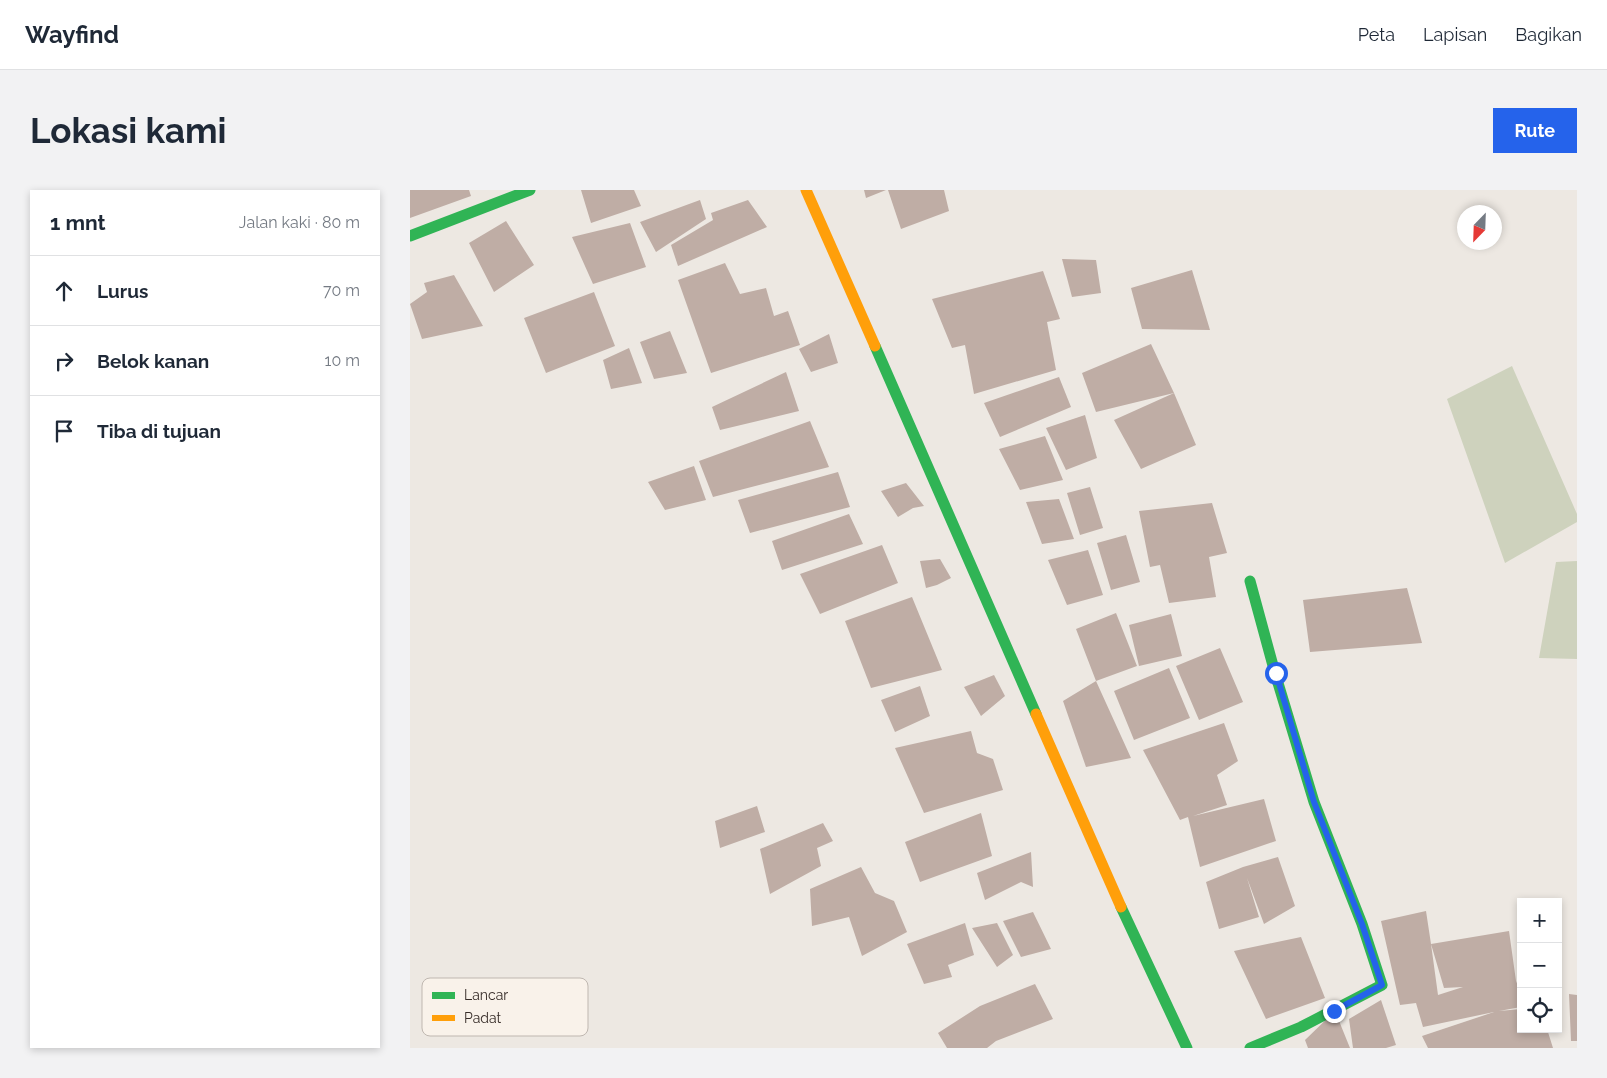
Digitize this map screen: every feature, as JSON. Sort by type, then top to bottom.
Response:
[{"type":"street","points":[[410,236],[530,190]]},
{"type":"street","points":[[806,190],[1115,893],[1187,1048]]},
{"type":"street","points":[[1250,581],[1314,802],[1362,924],[1382,985],[1334,1011],[1273,1040],[1250,1048]]},
{"type":"green space","points":[[1512,366],[1577,514],[1577,522],[1505,563],[1447,399]]},
{"type":"green space","points":[[1577,561],[1577,659],[1539,658],[1556,562]]},
{"type":"building","points":[[410,190],[469,190],[471,196],[410,218]]},
{"type":"building","points":[[581,190],[634,190],[641,206],[591,223]]},
{"type":"building","points":[[864,190],[886,190],[866,198]]},
{"type":"building","points":[[888,190],[944,190],[949,211],[901,229]]},
{"type":"building","points":[[700,200],[706,219],[656,252],[640,222]]},
{"type":"building","points":[[748,200],[767,227],[678,266],[671,245],[713,220],[711,213]]},
{"type":"building","points":[[506,221],[534,265],[494,292],[469,243]]},
{"type":"building","points":[[630,223],[646,267],[593,284],[572,237]]},
{"type":"building","points":[[1062,259],[1096,260],[1101,293],[1072,297]]},
{"type":"building","points":[[725,263],[740,294],[766,288],[774,316],[788,311],[800,345],[711,373],[678,280]]},
{"type":"building","points":[[1192,270],[1210,330],[1142,329],[1131,288]]},
{"type":"building","points":[[1043,271],[1060,319],[1047,322],[1056,370],[974,394],[965,345],[952,348],[932,299]]},
{"type":"building","points":[[454,275],[483,326],[422,339],[410,304],[427,292],[424,283]]},
{"type":"building","points":[[594,292],[615,346],[546,373],[524,318]]},
{"type":"building","points":[[670,331],[687,373],[654,379],[640,342]]},
{"type":"building","points":[[829,334],[838,363],[811,372],[799,349]]},
{"type":"building","points":[[1151,344],[1174,393],[1096,412],[1082,373]]},
{"type":"building","points":[[629,348],[642,383],[611,389],[603,360]]},
{"type":"building","points":[[786,372],[799,411],[720,430],[712,407]]},
{"type":"building","points":[[1059,377],[1071,407],[1000,437],[984,403]]},
{"type":"building","points":[[1174,393],[1196,445],[1141,469],[1114,420]]},
{"type":"building","points":[[1085,415],[1097,458],[1066,470],[1046,428]]},
{"type":"building","points":[[810,421],[829,467],[713,497],[699,461]]},
{"type":"building","points":[[1045,436],[1063,480],[1020,490],[999,449]]},
{"type":"building","points":[[694,466],[706,500],[665,510],[648,482]]},
{"type":"building","points":[[838,472],[850,507],[750,533],[738,500]]},
{"type":"building","points":[[906,483],[924,506],[913,508],[898,517],[881,491]]},
{"type":"building","points":[[1090,487],[1103,528],[1080,535],[1067,493]]},
{"type":"building","points":[[1059,499],[1074,539],[1042,544],[1026,502]]},
{"type":"building","points":[[1212,503],[1227,553],[1209,557],[1216,597],[1169,603],[1160,565],[1150,567],[1139,511]]},
{"type":"building","points":[[849,514],[863,544],[782,570],[772,541]]},
{"type":"building","points":[[1126,535],[1140,582],[1111,590],[1097,543]]},
{"type":"building","points":[[882,545],[898,583],[820,614],[800,574]]},
{"type":"building","points":[[1088,550],[1103,595],[1067,605],[1048,560]]},
{"type":"building","points":[[940,559],[951,578],[926,588],[920,561]]},
{"type":"building","points":[[1407,588],[1422,643],[1310,652],[1303,600]]},
{"type":"building","points":[[912,597],[942,670],[871,688],[845,621]]},
{"type":"building","points":[[1116,613],[1137,666],[1096,681],[1076,629]]},
{"type":"building","points":[[1171,614],[1182,656],[1139,666],[1129,625]]},
{"type":"building","points":[[1220,648],[1243,702],[1199,720],[1176,666]]},
{"type":"building","points":[[1169,668],[1190,718],[1134,740],[1114,691]]},
{"type":"building","points":[[994,675],[1005,696],[981,716],[964,687]]},
{"type":"building","points":[[1096,681],[1131,758],[1086,767],[1063,701]]},
{"type":"building","points":[[920,686],[930,716],[895,732],[881,700]]},
{"type":"building","points":[[1224,723],[1238,761],[1217,775],[1227,805],[1193,816],[1264,799],[1276,841],[1200,867],[1188,817],[1180,820],[1143,750]]},
{"type":"building","points":[[971,731],[977,753],[993,759],[1003,790],[924,813],[895,748]]},
{"type":"building","points":[[757,806],[765,832],[720,848],[715,821]]},
{"type":"building","points":[[981,813],[992,856],[920,882],[905,842]]},
{"type":"building","points":[[823,823],[833,841],[817,848],[821,866],[770,894],[760,849]]},
{"type":"building","points":[[1031,852],[1033,887],[1021,882],[985,900],[977,873]]},
{"type":"building","points":[[1278,857],[1295,906],[1264,924],[1247,878],[1259,917],[1219,929],[1206,882],[1243,867]]},
{"type":"building","points":[[861,867],[875,893],[894,901],[907,932],[862,956],[849,917],[812,926],[810,889]]},
{"type":"building","points":[[1426,911],[1431,944],[1509,931],[1517,983],[1517,1008],[1499,1011],[1517,1009],[1517,1033],[1548,1033],[1553,1048],[1428,1048],[1422,1036],[1494,1012],[1423,1027],[1416,1003],[1400,1005],[1381,921]],"holes":[[[1431,944],[1444,988],[1463,987],[1438,995]]]},
{"type":"building","points":[[1033,912],[1051,949],[1021,957],[1003,921]]},
{"type":"building","points":[[965,923],[974,955],[948,965],[952,977],[924,984],[907,944]]},
{"type":"building","points":[[997,923],[1013,955],[997,967],[972,928]]},
{"type":"building","points":[[1301,937],[1325,998],[1266,1019],[1234,951]]},
{"type":"building","points":[[1035,984],[1053,1019],[996,1041],[987,1048],[947,1048],[938,1033],[980,1006]]},
{"type":"building","points":[[1569,994],[1577,995],[1577,1041],[1571,1041]]},
{"type":"building","points":[[1381,1000],[1396,1045],[1386,1048],[1353,1048],[1349,1019]]},
{"type":"building","points":[[1335,1011],[1350,1048],[1308,1048],[1305,1040]]},
{"type":"traffic: fast","points":[[410,236],[530,190]]},
{"type":"traffic: fast","points":[[875,346],[1036,714]]},
{"type":"traffic: fast","points":[[1250,581],[1275,673],[1314,802],[1362,924],[1382,985],[1301,1027],[1250,1048]]},
{"type":"traffic: fast","points":[[1121,907],[1187,1048]]},
{"type":"traffic: slow","points":[[806,190],[875,346]]},
{"type":"traffic: slow","points":[[1036,714],[1121,907]]},
{"type":"route","points":[[1276,673],[1314,802],[1362,924],[1382,985],[1334,1011]]}]
